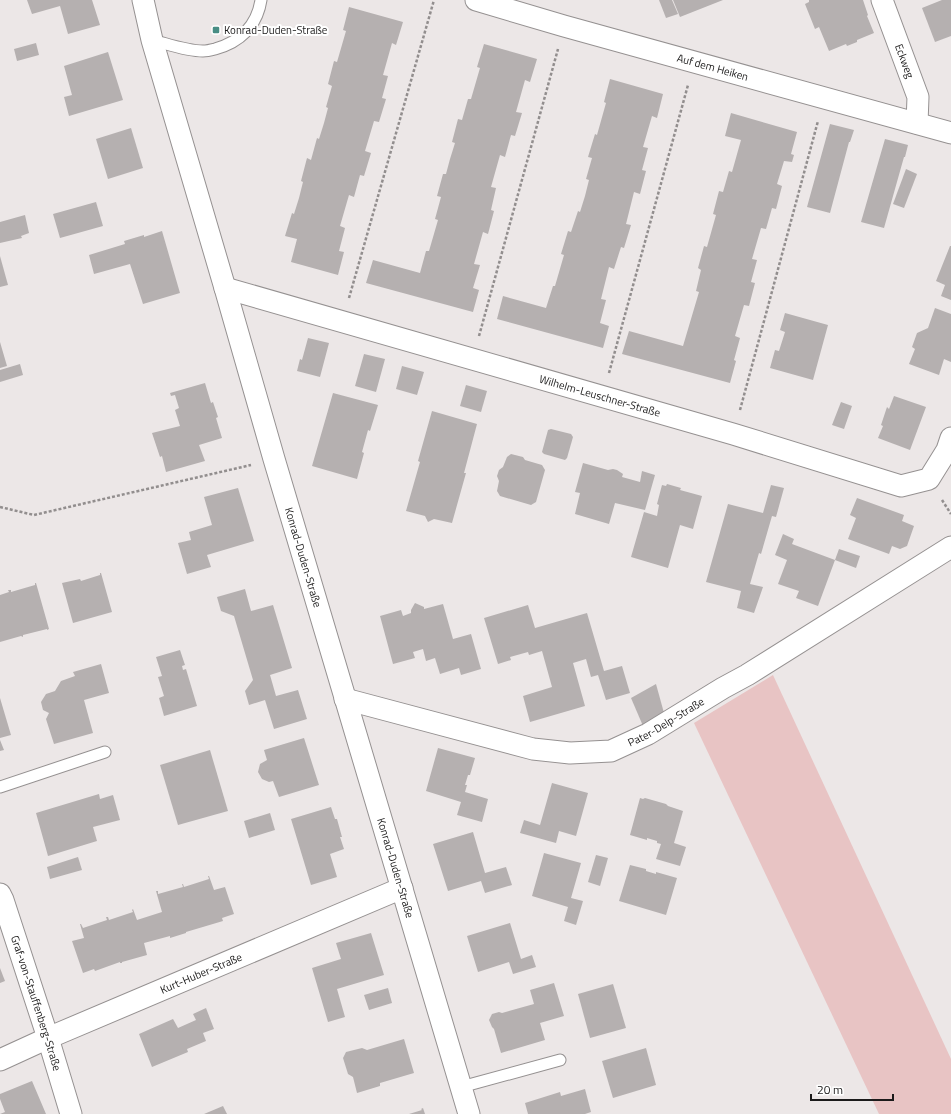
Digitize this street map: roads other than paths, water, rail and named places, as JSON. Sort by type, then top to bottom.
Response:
[{"type":"street","name":"Konrad-Duden-Straße","points":[[143,0],[152,40],[274,459],[469,1114]]},
{"type":"street","name":"Auf dem Heiken","points":[[476,0],[564,26],[951,133]]},
{"type":"street","name":"Eckweg","points":[[882,0],[918,97],[917,123]]},
{"type":"street","name":"Wilhelm-Leuschner-Straße","points":[[225,288],[733,434],[901,486],[929,479],[947,450],[951,438]]},
{"type":"street","name":"Pater-Delp-Straße","points":[[345,699],[533,749],[570,753],[611,751],[648,734],[722,688],[747,675],[951,547]]},
{"type":"street","name":"Kurt-Huber-Straße","points":[[0,1060],[48,1038],[402,888]]},
{"type":"street","name":"Graf-von-Stauffenberg-Straße","points":[[0,894],[48,1038],[71,1114]]},
{"type":"lane","points":[[152,40],[185,49],[204,51],[222,47],[238,40],[250,27],[259,10],[261,0]]},
{"type":"lane","points":[[0,787],[105,752]]},
{"type":"lane","points":[[461,1087],[560,1060]]},
{"type":"place","name":"Konrad-Duden-Straße","points":[[216,30]]}]
